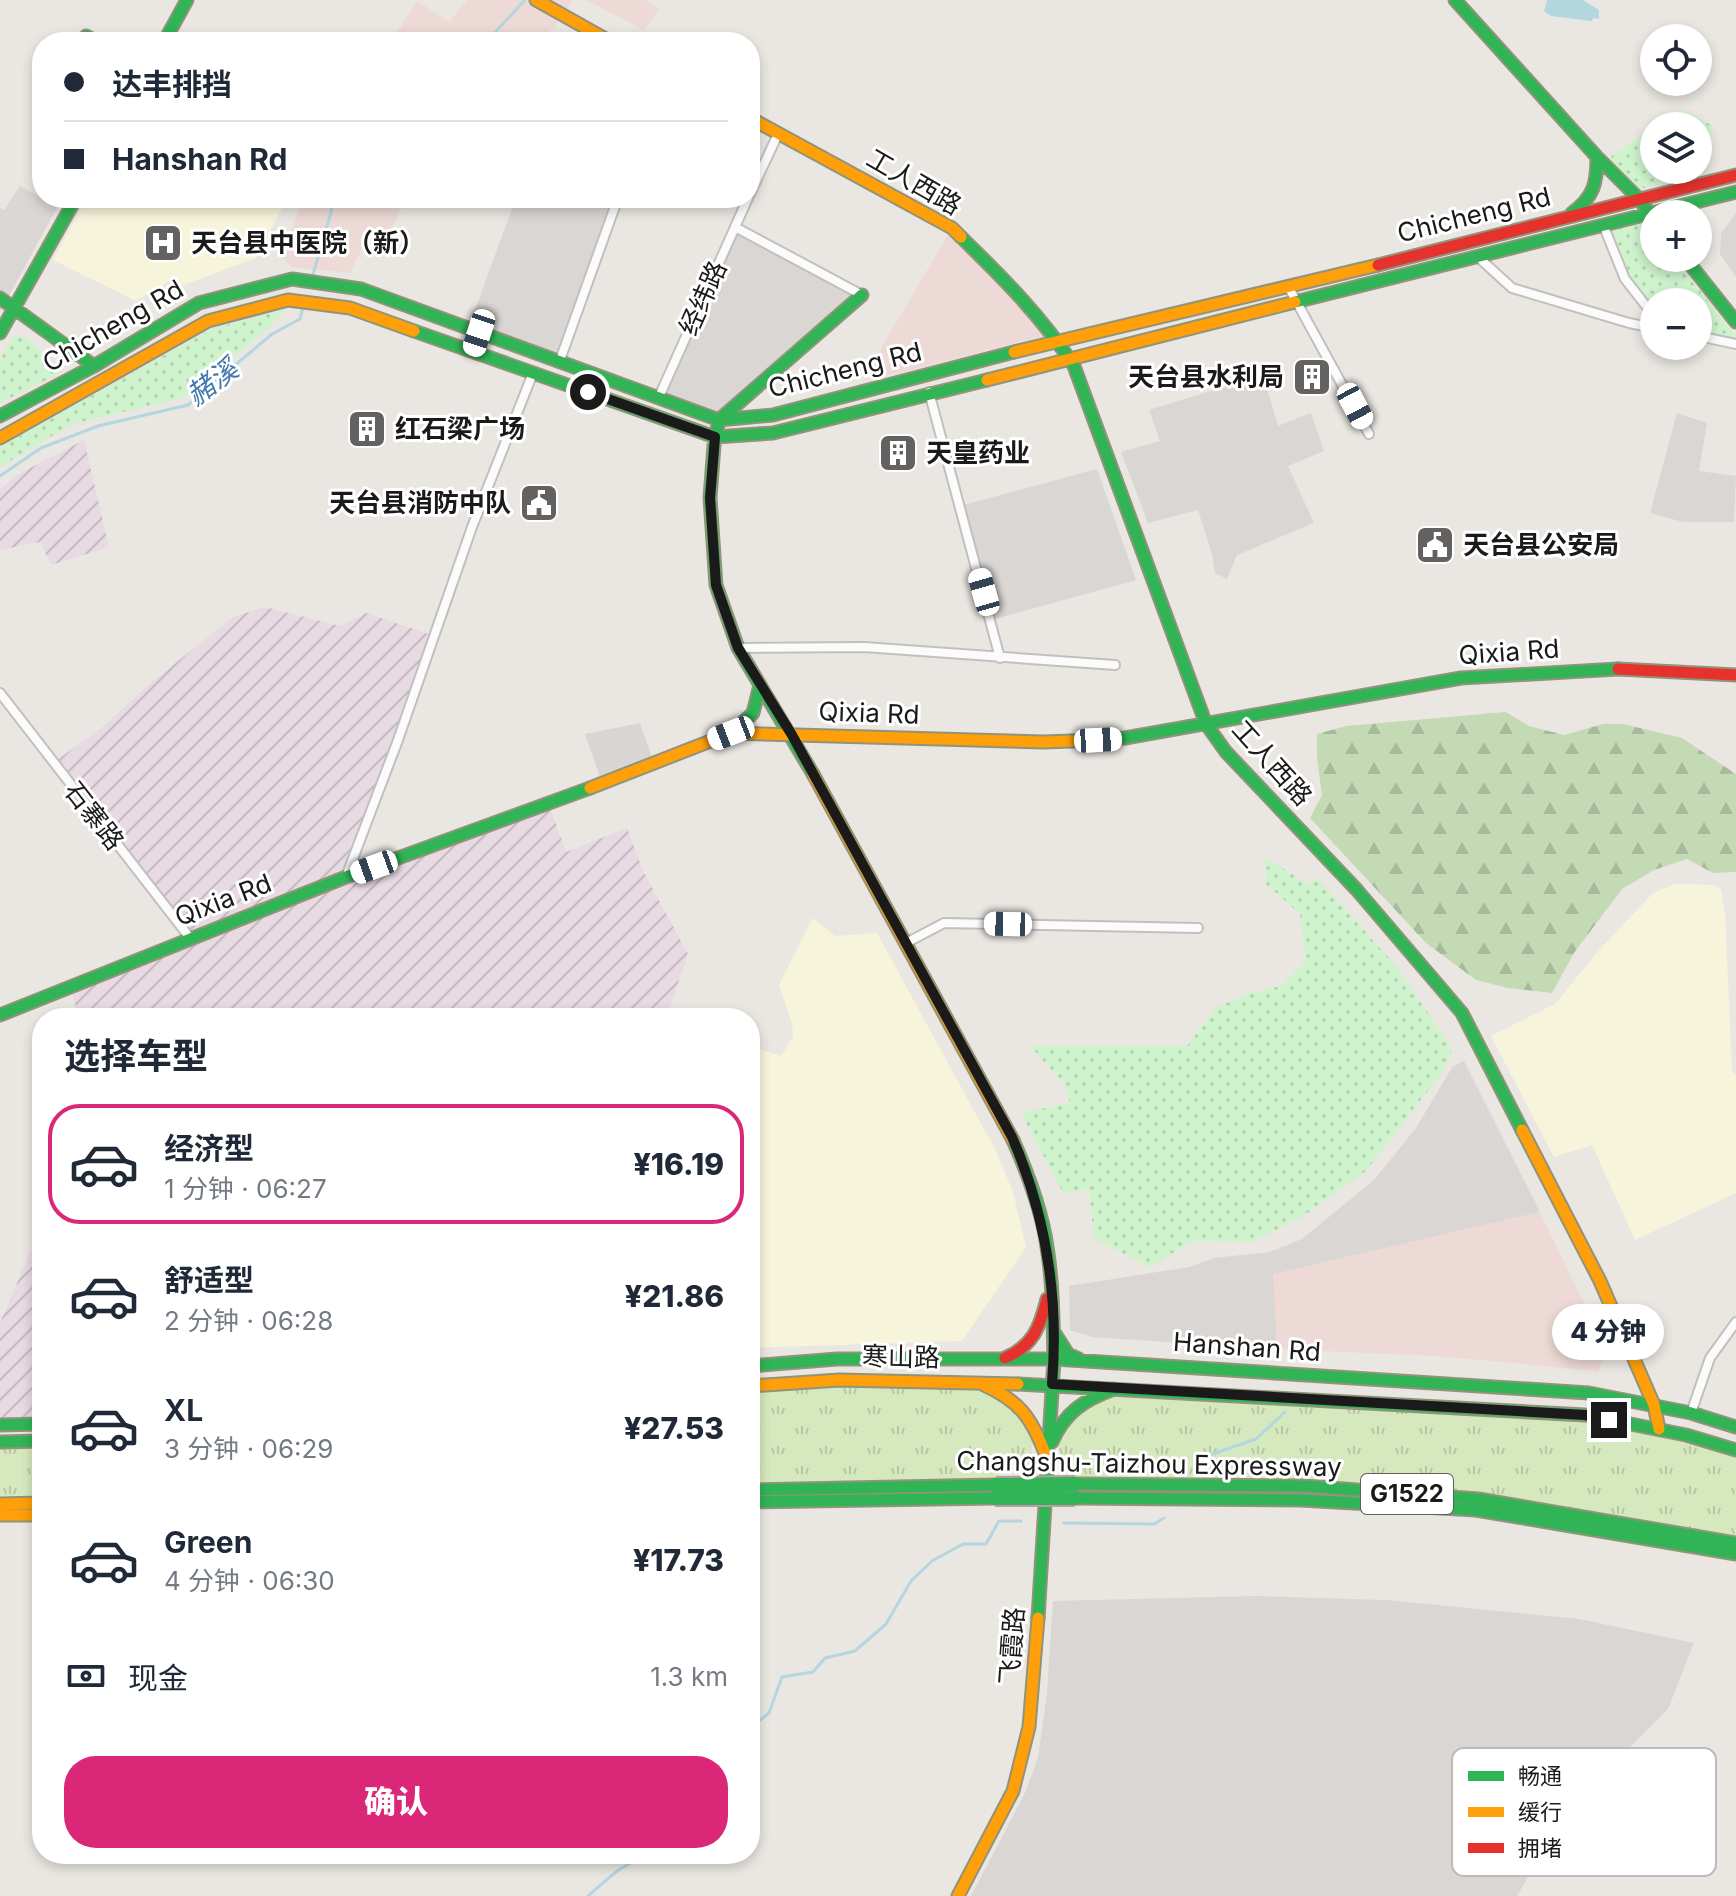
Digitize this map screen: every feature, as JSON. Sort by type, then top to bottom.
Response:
[{"type":"main road","points":[[169,32],[187,0]]},
{"type":"main road","points":[[1455,0],[1640,201]]},
{"type":"main road","points":[[542,3],[593,32]]},
{"type":"main road","name":"工人西路","points":[[760,124],[952,228],[1010,285],[1070,358],[1206,724],[1226,752],[1356,889],[1462,1013],[1600,1281],[1654,1405],[1659,1429]]},
{"type":"main road","points":[[1569,216],[1590,200],[1597,186],[1597,157]]},
{"type":"main road","name":"Chicheng Rd","points":[[0,416],[94,366],[199,303],[292,279],[361,289],[719,420],[773,415],[1736,175]]},
{"type":"main road","name":"Chicheng Rd","points":[[1704,200],[1736,192]]},
{"type":"main road","points":[[0,333],[70,208]]},
{"type":"main road","name":"Chicheng Rd","points":[[0,438],[208,321],[288,300],[350,308],[715,437],[773,433],[1477,256],[1640,219]]},
{"type":"main road","points":[[1696,272],[1736,322]]},
{"type":"main road","points":[[719,420],[862,295]]},
{"type":"main road","points":[[0,298],[94,366]]},
{"type":"main road","points":[[473,352],[479,333]]},
{"type":"main road","points":[[869,389],[873,407]]},
{"type":"main road","name":"飞霞路","points":[[719,420],[710,498],[716,585],[738,648],[792,735],[1012,1137],[1029,1177],[1047,1246],[1054,1359],[1033,1693],[1013,1791],[958,1896]]},
{"type":"main road","name":"Qixia Rd","points":[[0,1015],[346,877],[515,817],[731,733],[1043,742],[1125,738],[1461,678],[1629,668],[1736,675]]},
{"type":"main road","points":[[731,733],[748,721],[759,703],[760,685]]},
{"type":"main road","points":[[1002,1359],[1018,1354],[1032,1344],[1042,1323],[1050,1286]]},
{"type":"main road","points":[[1053,1331],[1068,1354],[1084,1361]]},
{"type":"main road","name":"Hanshan Rd","points":[[760,1365],[837,1359],[1054,1359],[1589,1393],[1691,1413],[1736,1427]]},
{"type":"main road","name":"寒山路","points":[[760,1385],[839,1380],[1052,1384]]},
{"type":"main road","points":[[978,1382],[1002,1392],[1025,1409],[1046,1458]]},
{"type":"main road","name":"Hanshan Rd","points":[[1052,1384],[1585,1415],[1659,1429],[1736,1450]]},
{"type":"main road","points":[[1046,1458],[1059,1423],[1083,1400],[1117,1388]]},
{"type":"main road","points":[[0,1425],[32,1424]]},
{"type":"main road","points":[[0,1442],[32,1441]]},
{"type":"main road","name":"Changshu-Taizhou Expressway","points":[[760,1490],[995,1492],[1303,1486],[1478,1499],[1736,1543]]},
{"type":"main road","name":"Changshu-Taizhou Expressway","points":[[1075,1491],[1476,1510],[1736,1554]]},
{"type":"main road","name":"Changshu-Taizhou Expressway","points":[[760,1502],[995,1492]]},
{"type":"main road","points":[[0,1504],[32,1503]]},
{"type":"main road","points":[[0,1515],[32,1515]]},
{"type":"street","name":"经纬路","points":[[760,172],[778,134]]},
{"type":"street","points":[[559,363],[614,208]]},
{"type":"street","name":"经纬路","points":[[658,399],[744,208]]},
{"type":"street","points":[[735,227],[862,295]]},
{"type":"street","points":[[1606,232],[1625,279],[1640,298]]},
{"type":"street","points":[[1477,256],[1512,288],[1640,325]]},
{"type":"street","points":[[1289,288],[1369,434]]},
{"type":"street","points":[[1712,339],[1736,344]]},
{"type":"street","points":[[346,877],[398,740],[472,527],[533,373]]},
{"type":"street","points":[[929,392],[1000,658]]},
{"type":"street","points":[[738,648],[864,647],[1115,665]]},
{"type":"street","name":"石寨路","points":[[0,693],[190,938]]},
{"type":"street","points":[[906,943],[944,923],[1198,928]]},
{"type":"street","points":[[1691,1413],[1710,1358],[1736,1322]]},
{"type":"shaded area","points":[[467,0],[573,0],[549,32],[397,32],[417,1],[449,22]]},
{"type":"shaded area","points":[[586,0],[645,0],[659,9],[644,30]]},
{"type":"shaded area","points":[[20,186],[32,192],[32,208],[57,208],[0,312],[0,208],[4,210]]},
{"type":"shaded area","name":"天台县中医院（新）","points":[[82,208],[282,208],[256,258],[178,287],[174,278],[136,301],[53,260]]},
{"type":"shaded area","points":[[300,208],[401,208],[382,252],[362,248],[350,273],[292,267],[282,258]]},
{"type":"shaded area","points":[[512,208],[614,208],[559,363],[468,329]]},
{"type":"shaded area","points":[[1736,213],[1736,277],[1720,254],[1721,233]]},
{"type":"shaded area","points":[[735,227],[862,295],[719,420],[658,399]]},
{"type":"shaded area","points":[[952,228],[1052,334],[878,378],[881,348]]},
{"type":"shaded area","points":[[1263,375],[1278,426],[1311,413],[1324,451],[1288,466],[1314,523],[1237,555],[1227,579],[1215,573],[1198,510],[1148,523],[1121,452],[1160,441],[1149,410]]},
{"type":"shaded area","points":[[1677,413],[1707,423],[1699,471],[1736,476],[1734,522],[1683,522],[1650,513]]},
{"type":"shaded area","points":[[84,440],[109,547],[51,565],[40,542],[0,550],[0,489],[17,475]]},
{"type":"shaded area","points":[[1097,469],[1136,580],[992,620],[960,506]]},
{"type":"shaded area","points":[[265,607],[340,626],[366,613],[434,636],[346,876],[549,804],[566,852],[627,828],[643,871],[688,954],[669,1008],[76,1008],[71,989],[189,939],[53,763],[105,725],[147,686],[233,617]]},
{"type":"shaded area","points":[[640,723],[654,763],[602,783],[585,734]]},
{"type":"shaded area","points":[[1675,884],[1715,885],[1721,890],[1725,912],[1732,1071],[1736,1075],[1736,1193],[1635,1240],[1592,1145],[1554,1157],[1491,1036],[1555,1004],[1600,949],[1653,893]]},
{"type":"shaded area","points":[[813,918],[835,936],[877,933],[996,1151],[1013,1192],[1026,1247],[962,1341],[760,1348],[760,1049],[781,1056],[793,1037],[792,1023],[779,985]]},
{"type":"shaded area","points":[[1464,1061],[1540,1212],[1274,1274],[1277,1349],[1092,1337],[1070,1330],[1069,1286],[1189,1267],[1214,1258],[1270,1252],[1302,1239],[1374,1180],[1416,1128],[1453,1066]]},
{"type":"shaded area","points":[[1540,1212],[1606,1349],[1598,1371],[1435,1356],[1277,1349],[1273,1274]]},
{"type":"shaded area","points":[[31,1250],[32,1424],[0,1425],[0,1323]]},
{"type":"shaded area","points":[[1257,1596],[1386,1600],[1579,1619],[1694,1643],[1668,1709],[1629,1748],[1452,1748],[1452,1876],[1529,1876],[1517,1896],[971,1896],[1024,1795],[1038,1758],[1047,1693],[1053,1601]]},
{"type":"green space","points":[[1640,137],[1640,184],[1660,184],[1630,191],[1602,163]]},
{"type":"green space","points":[[1640,224],[1640,272],[1685,272],[1698,288],[1640,288],[1640,298],[1625,279],[1606,232]]},
{"type":"green space","points":[[1712,306],[1736,336],[1736,344],[1712,340]]},
{"type":"green space","points":[[286,309],[268,329],[183,398],[72,424],[0,467],[0,447],[211,329]]},
{"type":"green space","points":[[25,336],[63,372],[0,403],[0,359],[12,337]]},
{"type":"green space","points":[[1506,712],[1529,726],[1564,735],[1603,724],[1623,724],[1682,738],[1736,774],[1736,872],[1713,873],[1687,859],[1654,870],[1622,889],[1574,953],[1552,993],[1508,988],[1476,980],[1426,943],[1310,818],[1322,795],[1317,734],[1346,726]]},
{"type":"green space","points":[[1265,857],[1308,884],[1317,878],[1397,967],[1452,1049],[1444,1070],[1365,1172],[1302,1217],[1252,1242],[1192,1241],[1150,1267],[1094,1239],[1089,1189],[1064,1194],[1021,1113],[1070,1103],[1064,1084],[1030,1046],[1187,1046],[1217,1007],[1251,993],[1281,986],[1306,961],[1300,914],[1266,884]]},
{"type":"green space","points":[[978,1382],[1002,1392],[1037,1434],[1032,1444],[1032,1464],[1003,1466],[996,1485],[760,1490],[760,1386]]},
{"type":"green space","points":[[1117,1388],[1585,1415],[1736,1450],[1736,1543],[1478,1499],[1075,1484],[1075,1475],[1060,1473],[1059,1423],[1083,1400]]},
{"type":"green space","points":[[32,1441],[32,1503],[0,1504],[0,1442]]},
{"type":"water","points":[[1547,0],[1583,0],[1599,10],[1599,19],[1591,21],[1551,16],[1544,11]]},
{"type":"waterway","name":"赭溪","points":[[495,32],[525,0]]},
{"type":"waterway","name":"赭溪","points":[[312,278],[332,208]]},
{"type":"waterway","name":"赭溪","points":[[0,476],[41,448],[98,426],[188,405],[272,334],[300,319],[304,304]]},
{"type":"waterway","points":[[1204,1457],[1256,1439],[1285,1412]]},
{"type":"waterway","points":[[1064,1523],[1154,1524],[1164,1518]]},
{"type":"waterway","points":[[760,1720],[769,1713],[782,1677],[813,1672],[825,1658],[855,1651],[886,1624],[911,1581],[932,1561],[963,1544],[986,1544],[999,1521],[1021,1521]]},
{"type":"waterway","points":[[588,1896],[629,1864]]},
{"type":"traffic: fast","points":[[169,32],[187,0]]},
{"type":"traffic: fast","points":[[1455,0],[1640,201]]},
{"type":"traffic: fast","points":[[1572,213],[1593,189],[1597,157]]},
{"type":"traffic: fast","points":[[1295,302],[1736,192]]},
{"type":"traffic: fast","points":[[0,333],[70,208]]},
{"type":"traffic: fast","points":[[961,237],[1007,283],[1074,366],[1206,724],[1226,752],[1356,889],[1462,1013],[1522,1130]]},
{"type":"traffic: fast","points":[[1696,272],[1736,322]]},
{"type":"traffic: fast","points":[[0,416],[94,366],[199,303],[292,279],[361,289],[719,420],[773,415],[1014,352]]},
{"type":"traffic: fast","points":[[813,774],[738,648],[716,585],[710,498],[714,445],[719,420],[862,295]]},
{"type":"traffic: fast","points":[[0,298],[94,366]]},
{"type":"traffic: fast","points":[[414,331],[715,437],[773,433],[987,380]]},
{"type":"traffic: fast","points":[[1072,741],[1125,738],[1461,678],[1618,669]]},
{"type":"traffic: fast","points":[[732,733],[753,713],[760,685]]},
{"type":"traffic: fast","points":[[0,1015],[346,877],[590,788]]},
{"type":"traffic: fast","points":[[1013,1140],[1042,1219],[1052,1303],[1054,1359],[1038,1618]]},
{"type":"traffic: fast","points":[[1054,1332],[1068,1354],[1079,1359]]},
{"type":"traffic: fast","points":[[760,1365],[837,1359],[1054,1359],[1589,1393],[1691,1413],[1736,1427]]},
{"type":"traffic: fast","points":[[1018,1384],[1585,1415],[1686,1435],[1736,1450]]},
{"type":"traffic: fast","points":[[1052,1442],[1077,1408],[1114,1389]]},
{"type":"traffic: fast","points":[[0,1425],[32,1424]]},
{"type":"traffic: fast","points":[[0,1442],[32,1441]]},
{"type":"traffic: fast","points":[[1075,1484],[1303,1486],[1478,1499],[1736,1543]]},
{"type":"traffic: fast","points":[[996,1485],[1075,1484]]},
{"type":"traffic: fast","points":[[760,1490],[996,1485]]},
{"type":"traffic: fast","points":[[760,1502],[995,1498]]},
{"type":"traffic: fast","points":[[995,1498],[1075,1498]]},
{"type":"traffic: fast","points":[[1075,1498],[1301,1500],[1476,1510],[1736,1554]]},
{"type":"traffic: slow","points":[[536,0],[593,32]]},
{"type":"traffic: slow","points":[[760,123],[952,228],[961,237]]},
{"type":"traffic: slow","points":[[1014,352],[1378,265]]},
{"type":"traffic: slow","points":[[0,438],[208,321],[288,300],[350,308],[414,331]]},
{"type":"traffic: slow","points":[[987,380],[1295,302]]},
{"type":"traffic: slow","points":[[590,788],[731,733],[1072,741]]},
{"type":"traffic: slow","points":[[813,774],[1013,1140]]},
{"type":"traffic: slow","points":[[1522,1130],[1600,1281],[1654,1405],[1659,1429]]},
{"type":"traffic: slow","points":[[760,1385],[839,1380],[1018,1384]]},
{"type":"traffic: slow","points":[[982,1384],[1022,1411],[1045,1453]]},
{"type":"traffic: slow","points":[[0,1504],[32,1503]]},
{"type":"traffic: slow","points":[[0,1515],[32,1515]]},
{"type":"traffic: slow","points":[[958,1896],[1013,1791],[1029,1727],[1038,1618]]},
{"type":"traffic: jam","points":[[1378,265],[1736,175]]},
{"type":"traffic: jam","points":[[1618,669],[1736,675]]},
{"type":"traffic: jam","points":[[1005,1358],[1022,1348],[1034,1334],[1047,1299]]},
{"type":"place","name":"天台县中医院（新）","points":[[163,243]]},
{"type":"place","name":"天台县水利局","points":[[1312,377]]},
{"type":"place","name":"红石梁广场","points":[[367,429]]},
{"type":"place","name":"天皇药业","points":[[898,453]]},
{"type":"place","name":"天台县消防中队","points":[[539,503]]},
{"type":"place","name":"天台县公安局","points":[[1435,545]]},
{"type":"route","points":[[588,392],[715,437],[710,498],[716,585],[738,648],[792,735],[1012,1137],[1029,1177],[1047,1246],[1053,1331],[1052,1384],[1420,1404],[1585,1415],[1609,1420]]}]
